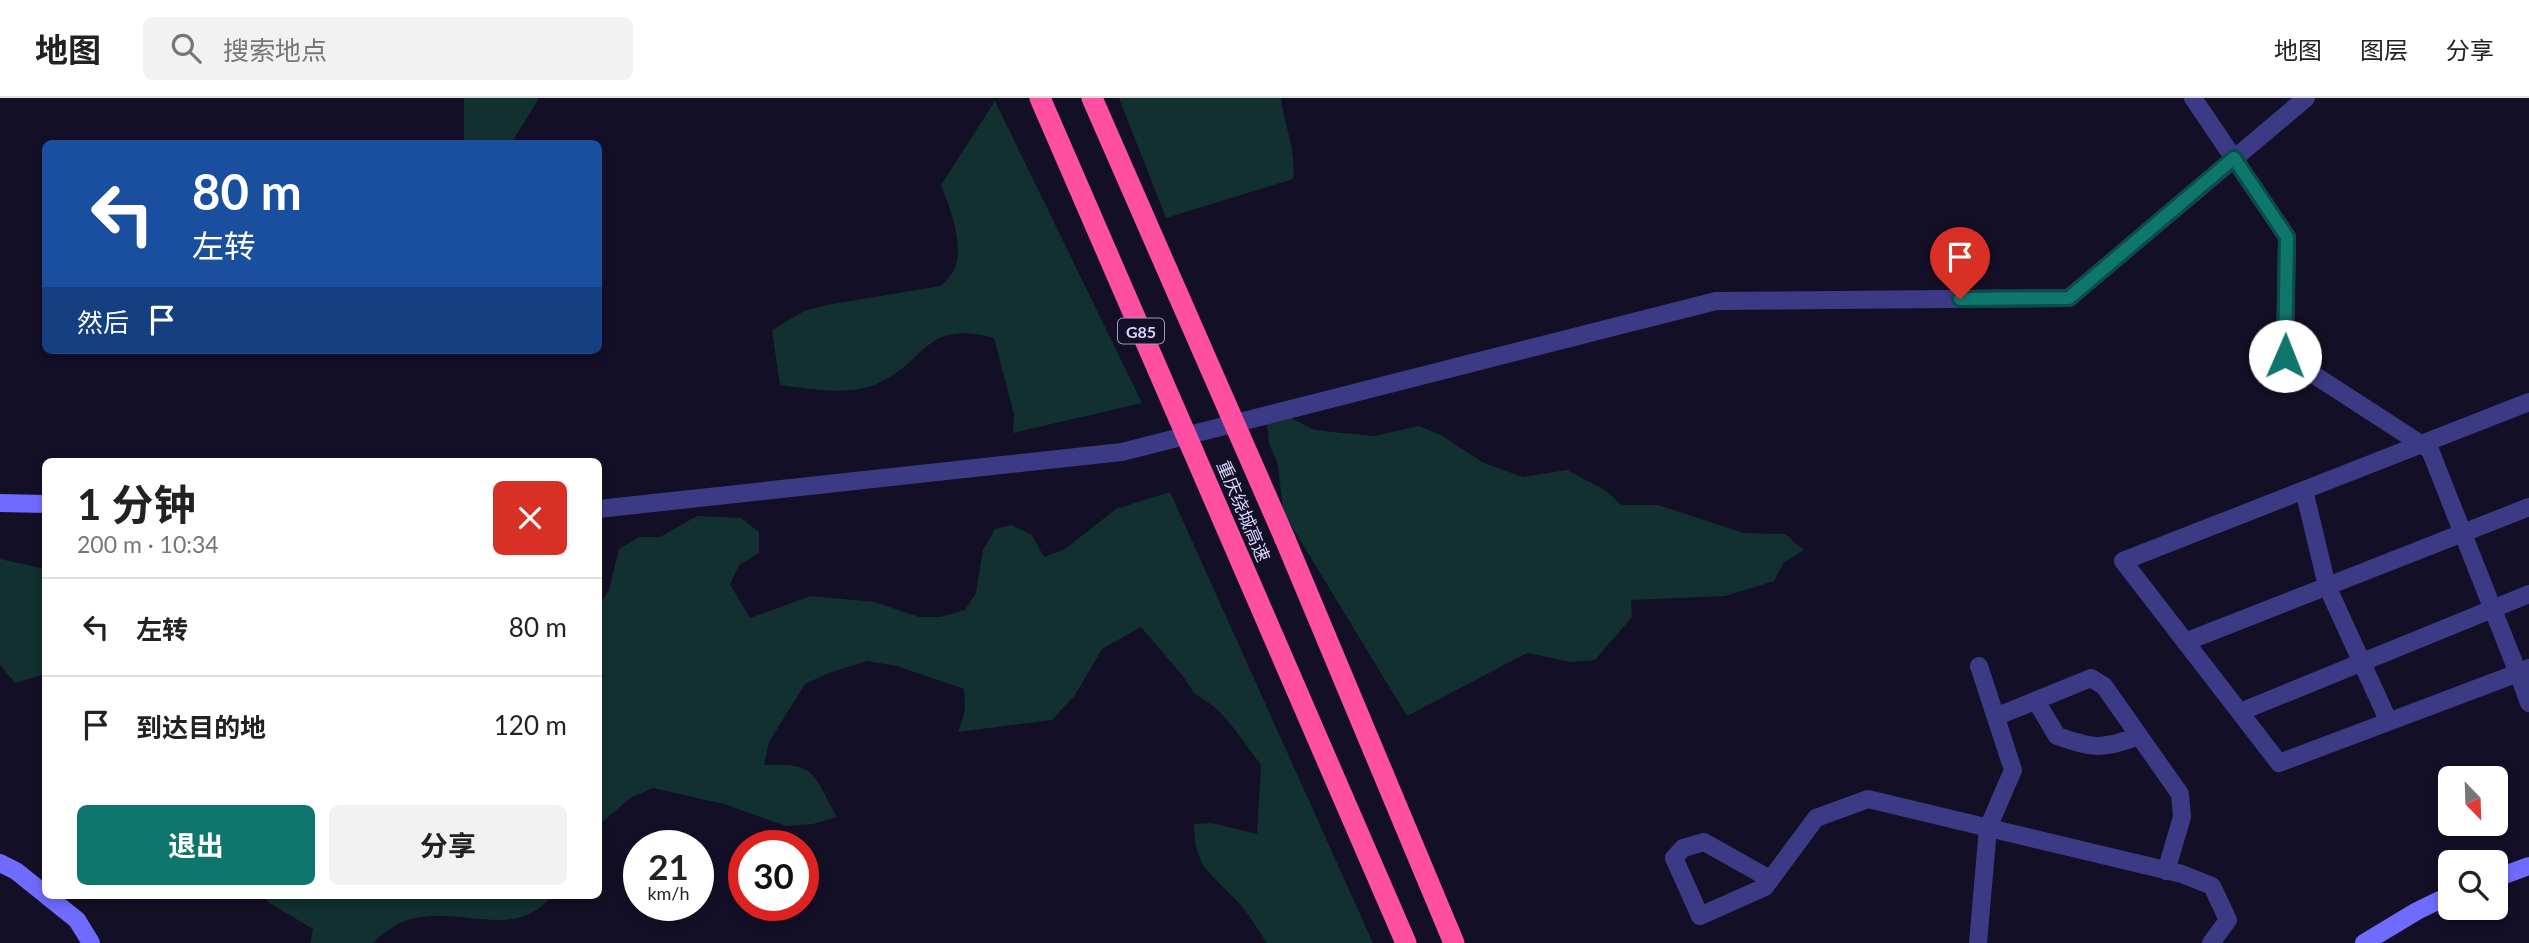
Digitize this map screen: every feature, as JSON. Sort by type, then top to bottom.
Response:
[{"type":"highway","name":"重庆绕城高速","points":[[1040,98],[1405,943]]},
{"type":"highway","name":"重庆绕城高速","points":[[1092,98],[1285,539],[1454,943]]},
{"type":"street","points":[[2193,98],[2287,237],[2285,356],[2430,450],[2524,671],[2529,703]]},
{"type":"street","points":[[602,509],[1122,452],[1716,301],[2069,298],[2306,98]]},
{"type":"street","points":[[2524,671],[2279,763],[2123,562],[2529,402]]},
{"type":"street","points":[[2304,490],[2327,586],[2388,720]]},
{"type":"street","points":[[0,503],[42,504]]},
{"type":"street","points":[[2185,642],[2529,507]]},
{"type":"street","points":[[2239,712],[2529,594]]},
{"type":"street","points":[[1978,943],[1988,828],[2013,770],[1979,666]]},
{"type":"street","points":[[2000,715],[2091,678],[2104,686],[2180,794],[2182,817],[2166,871]]},
{"type":"street","points":[[2036,701],[2057,736],[2084,745],[2109,747],[2136,737]]},
{"type":"street","points":[[1770,879],[1704,842],[1683,848],[1674,859],[1700,916],[1765,887],[1816,818],[1868,799],[2166,871],[2212,886],[2228,920],[2211,943]]},
{"type":"street","points":[[0,863],[16,871],[42,892]]},
{"type":"street","points":[[2508,874],[2529,866]]},
{"type":"street","points":[[51,899],[77,920],[90,943]]},
{"type":"street","points":[[2364,943],[2438,901]]},
{"type":"green space","points":[[464,98],[539,98],[513,140],[464,140]]},
{"type":"green space","points":[[1119,98],[1281,98],[1292,149],[1293,179],[1166,218]]},
{"type":"green space","points":[[995,101],[1142,403],[1013,433],[1014,414],[994,338],[971,334],[953,334],[939,338],[893,375],[865,388],[829,390],[780,385],[772,330],[804,311],[941,286],[951,275],[957,259],[957,237],[941,185]]},
{"type":"green space","points":[[1277,404],[1293,419],[1312,429],[1374,436],[1419,426],[1441,435],[1484,463],[1523,477],[1567,470],[1603,489],[1622,505],[1658,505],[1744,533],[1785,534],[1804,550],[1784,562],[1774,581],[1725,596],[1631,600],[1632,617],[1595,660],[1571,662],[1527,653],[1407,716],[1283,512],[1278,464],[1269,444],[1267,423]]},
{"type":"green space","points":[[1170,492],[1373,943],[1267,943],[1242,907],[1206,869],[1197,851],[1194,824],[1212,823],[1257,834],[1261,765],[1232,726],[1216,708],[1194,693],[1141,627],[1102,649],[1075,695],[1052,720],[958,732],[965,711],[964,689],[897,666],[867,661],[805,684],[769,742],[764,765],[805,769],[817,781],[837,817],[813,824],[786,826],[724,804],[653,788],[630,798],[602,822],[602,600],[609,590],[619,549],[639,537],[660,537],[697,516],[741,518],[759,532],[759,553],[739,565],[730,584],[750,618],[811,596],[875,602],[919,617],[940,617],[965,610],[976,593],[983,550],[995,529],[1012,525],[1032,535],[1044,557],[1065,549],[1116,509]]},
{"type":"green space","points":[[0,559],[42,568],[42,675],[15,683],[0,665]]},
{"type":"green space","points":[[268,899],[549,899],[537,910],[503,920],[428,916],[408,920],[385,932],[373,943],[310,943],[313,929],[268,902]]},
{"type":"route","points":[[1960,299],[2069,298],[2234,158],[2287,237],[2285,356]]}]
